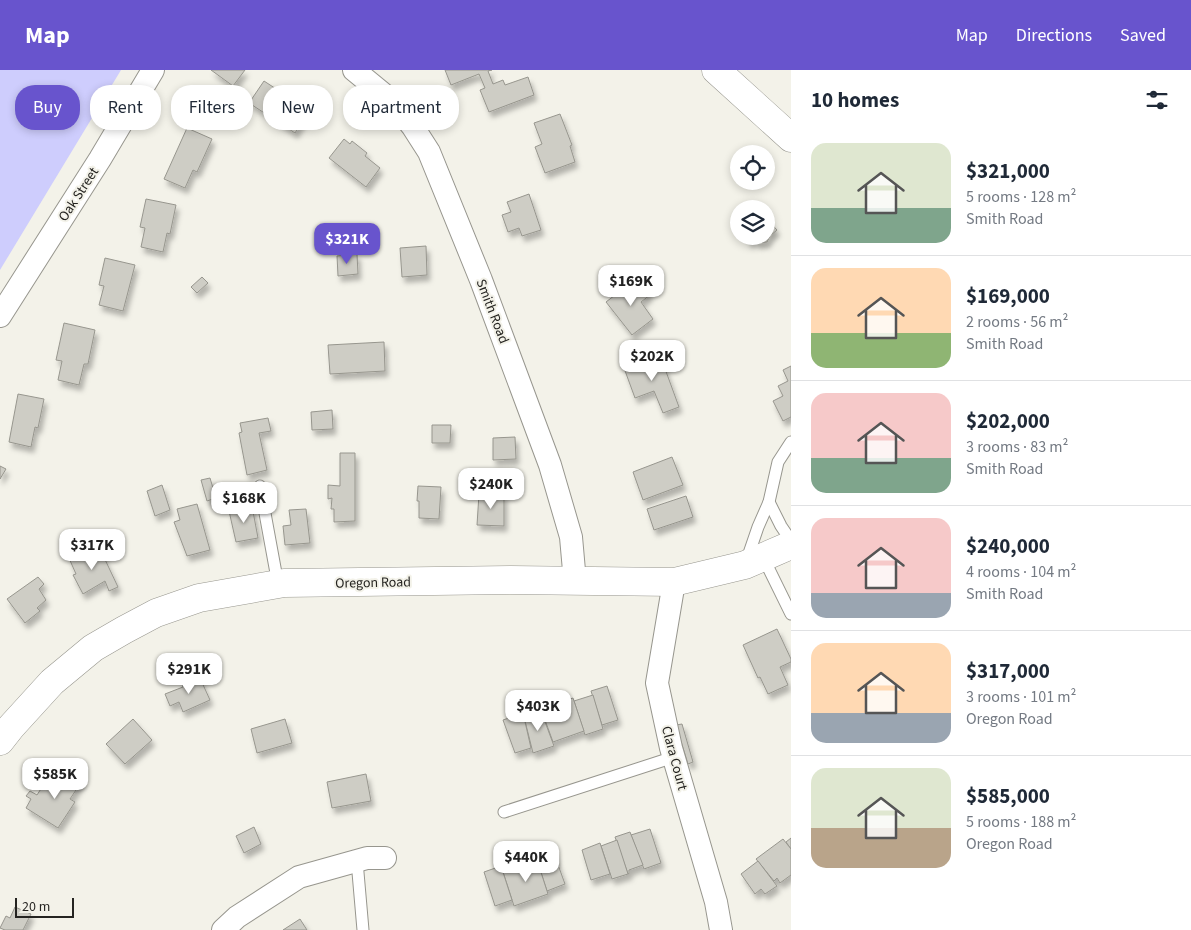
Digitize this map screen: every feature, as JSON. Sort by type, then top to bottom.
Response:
[{"type":"street","name":"Oak Street","points":[[0,316],[100,159],[153,70]]},
{"type":"street","name":"Smith Road","points":[[354,70],[393,102],[413,127],[429,152],[481,280],[550,465],[571,537],[575,582]]},
{"type":"street","points":[[716,70],[791,138]]},
{"type":"street","name":"Oregon Road","points":[[4,727],[52,682],[93,648],[156,613],[199,598],[278,584],[511,580],[674,582],[754,561],[791,545]]},
{"type":"street","name":"Clara Court","points":[[674,582],[657,683],[660,704],[716,902],[721,930]]},
{"type":"street","points":[[223,930],[237,917],[299,878],[367,858],[385,858]]},
{"type":"lane","points":[[791,442],[778,462],[769,502],[758,527],[754,561],[791,614]]},
{"type":"lane","points":[[260,486],[278,584]]},
{"type":"lane","points":[[769,502],[791,541]]},
{"type":"lane","points":[[504,812],[674,757]]},
{"type":"lane","points":[[357,861],[363,930]]},
{"type":"shaded area","points":[[0,70],[121,70],[112,85],[90,85],[90,121],[0,270]]},
{"type":"building","points":[[211,70],[245,70],[234,85]]},
{"type":"building","points":[[445,70],[492,70],[488,71],[493,84],[503,80],[505,85],[528,77],[534,95],[489,112],[480,90],[485,88],[479,74],[451,85]]},
{"type":"building","points":[[264,81],[270,85],[263,85],[263,112],[253,106],[253,97]]},
{"type":"building","points":[[560,114],[572,145],[570,146],[575,162],[545,173],[535,147],[542,144],[534,123]]},
{"type":"building","points":[[186,130],[192,130],[212,139],[197,172],[193,170],[185,188],[164,179]]},
{"type":"building","points":[[344,139],[350,144],[352,141],[367,153],[365,156],[380,168],[366,187],[329,158]]},
{"type":"building","points":[[529,194],[541,230],[522,236],[519,228],[508,232],[502,215],[511,212],[507,202]]},
{"type":"building","points":[[146,199],[176,205],[170,234],[167,233],[163,252],[141,247],[145,228],[140,227]]},
{"type":"building","points":[[426,246],[427,275],[402,277],[400,248]]},
{"type":"building","points":[[357,254],[358,274],[338,276],[337,256]]},
{"type":"building","points":[[105,258],[135,265],[123,311],[99,305],[104,286],[99,285]]},
{"type":"building","points":[[202,277],[208,283],[197,293],[191,287]]},
{"type":"building","points":[[637,278],[650,295],[641,302],[653,319],[632,335],[606,302]]},
{"type":"building","points":[[64,323],[95,330],[88,364],[84,364],[79,385],[58,380],[62,361],[56,360]]},
{"type":"building","points":[[384,342],[385,371],[330,374],[328,345]]},
{"type":"building","points":[[660,355],[679,407],[663,413],[654,391],[635,398],[624,368]]},
{"type":"building","points":[[791,366],[791,417],[783,421],[773,401],[783,396],[778,386],[788,381],[783,370]]},
{"type":"building","points":[[18,394],[44,399],[38,428],[35,427],[31,447],[9,442]]},
{"type":"building","points":[[332,410],[333,429],[312,430],[311,412]]},
{"type":"building","points":[[268,418],[271,431],[259,433],[267,470],[247,475],[239,433],[242,432],[240,423]]},
{"type":"building","points":[[432,425],[451,425],[450,443],[432,443]]},
{"type":"building","points":[[515,437],[516,459],[493,460],[493,438]]},
{"type":"building","points":[[340,453],[355,453],[355,521],[334,522],[334,509],[331,509],[332,498],[328,499],[328,485],[340,486]]},
{"type":"building","points":[[672,457],[683,485],[643,500],[633,472]]},
{"type":"building","points":[[0,466],[6,469],[0,479]]},
{"type":"building","points":[[210,478],[216,498],[207,501],[201,480]]},
{"type":"building","points":[[162,485],[170,510],[155,516],[147,491]]},
{"type":"building","points":[[418,486],[441,487],[439,519],[419,518]]},
{"type":"building","points":[[479,494],[504,494],[504,526],[477,525]]},
{"type":"building","points":[[686,496],[693,517],[654,530],[647,509]]},
{"type":"building","points":[[197,504],[210,550],[187,556],[174,522],[180,520],[177,509]]},
{"type":"building","points":[[252,506],[258,538],[236,542],[229,511]]},
{"type":"building","points":[[306,509],[310,543],[285,545],[283,526],[291,525],[289,510]]},
{"type":"building","points":[[79,551],[82,556],[91,552],[92,555],[101,551],[118,587],[109,591],[105,581],[83,594],[73,575],[76,574],[68,556]]},
{"type":"building","points":[[38,577],[44,584],[39,589],[46,600],[37,608],[40,611],[25,623],[7,599]]},
{"type":"building","points":[[777,629],[791,659],[791,662],[780,667],[788,685],[768,694],[760,677],[758,678],[743,645]]},
{"type":"building","points":[[200,678],[210,700],[183,712],[179,702],[170,706],[165,694],[183,687],[182,684],[188,682],[189,684]]},
{"type":"building","points":[[607,686],[618,720],[602,725],[591,691]]},
{"type":"building","points":[[593,695],[603,729],[585,735],[574,701]]},
{"type":"building","points":[[573,698],[584,731],[553,742],[541,709]]},
{"type":"building","points":[[541,711],[554,746],[533,753],[524,717]]},
{"type":"building","points":[[523,713],[531,748],[515,753],[503,720]]},
{"type":"building","points":[[133,719],[152,740],[125,764],[106,744]]},
{"type":"building","points":[[285,719],[292,743],[257,753],[251,729]]},
{"type":"building","points":[[682,724],[693,762],[688,764],[676,725]]},
{"type":"building","points":[[65,770],[82,781],[70,799],[75,802],[58,828],[26,808],[31,799],[26,796],[30,791],[37,795],[44,784],[53,789]]},
{"type":"building","points":[[366,774],[371,801],[332,808],[327,782]]},
{"type":"building","points":[[254,827],[261,844],[244,853],[236,836]]},
{"type":"building","points":[[650,829],[661,863],[644,869],[631,835]]},
{"type":"building","points":[[630,832],[643,865],[629,870],[628,874],[615,837]]},
{"type":"building","points":[[791,838],[791,849],[786,842]]},
{"type":"building","points":[[783,839],[791,849],[791,875],[780,883],[777,878],[774,881],[756,859]]},
{"type":"building","points":[[617,840],[628,874],[612,879],[601,846]]},
{"type":"building","points":[[600,843],[610,874],[591,880],[582,850]]},
{"type":"building","points":[[553,851],[565,884],[547,891],[536,857]]},
{"type":"building","points":[[537,860],[548,894],[514,906],[503,872]]},
{"type":"building","points":[[758,861],[777,886],[765,894],[761,889],[755,894],[741,874]]},
{"type":"building","points":[[501,866],[512,900],[495,906],[484,872]]},
{"type":"building","points":[[15,907],[31,914],[23,930],[5,930],[0,928],[6,916],[10,918]]},
{"type":"building","points":[[300,919],[307,930],[283,930]]}]
